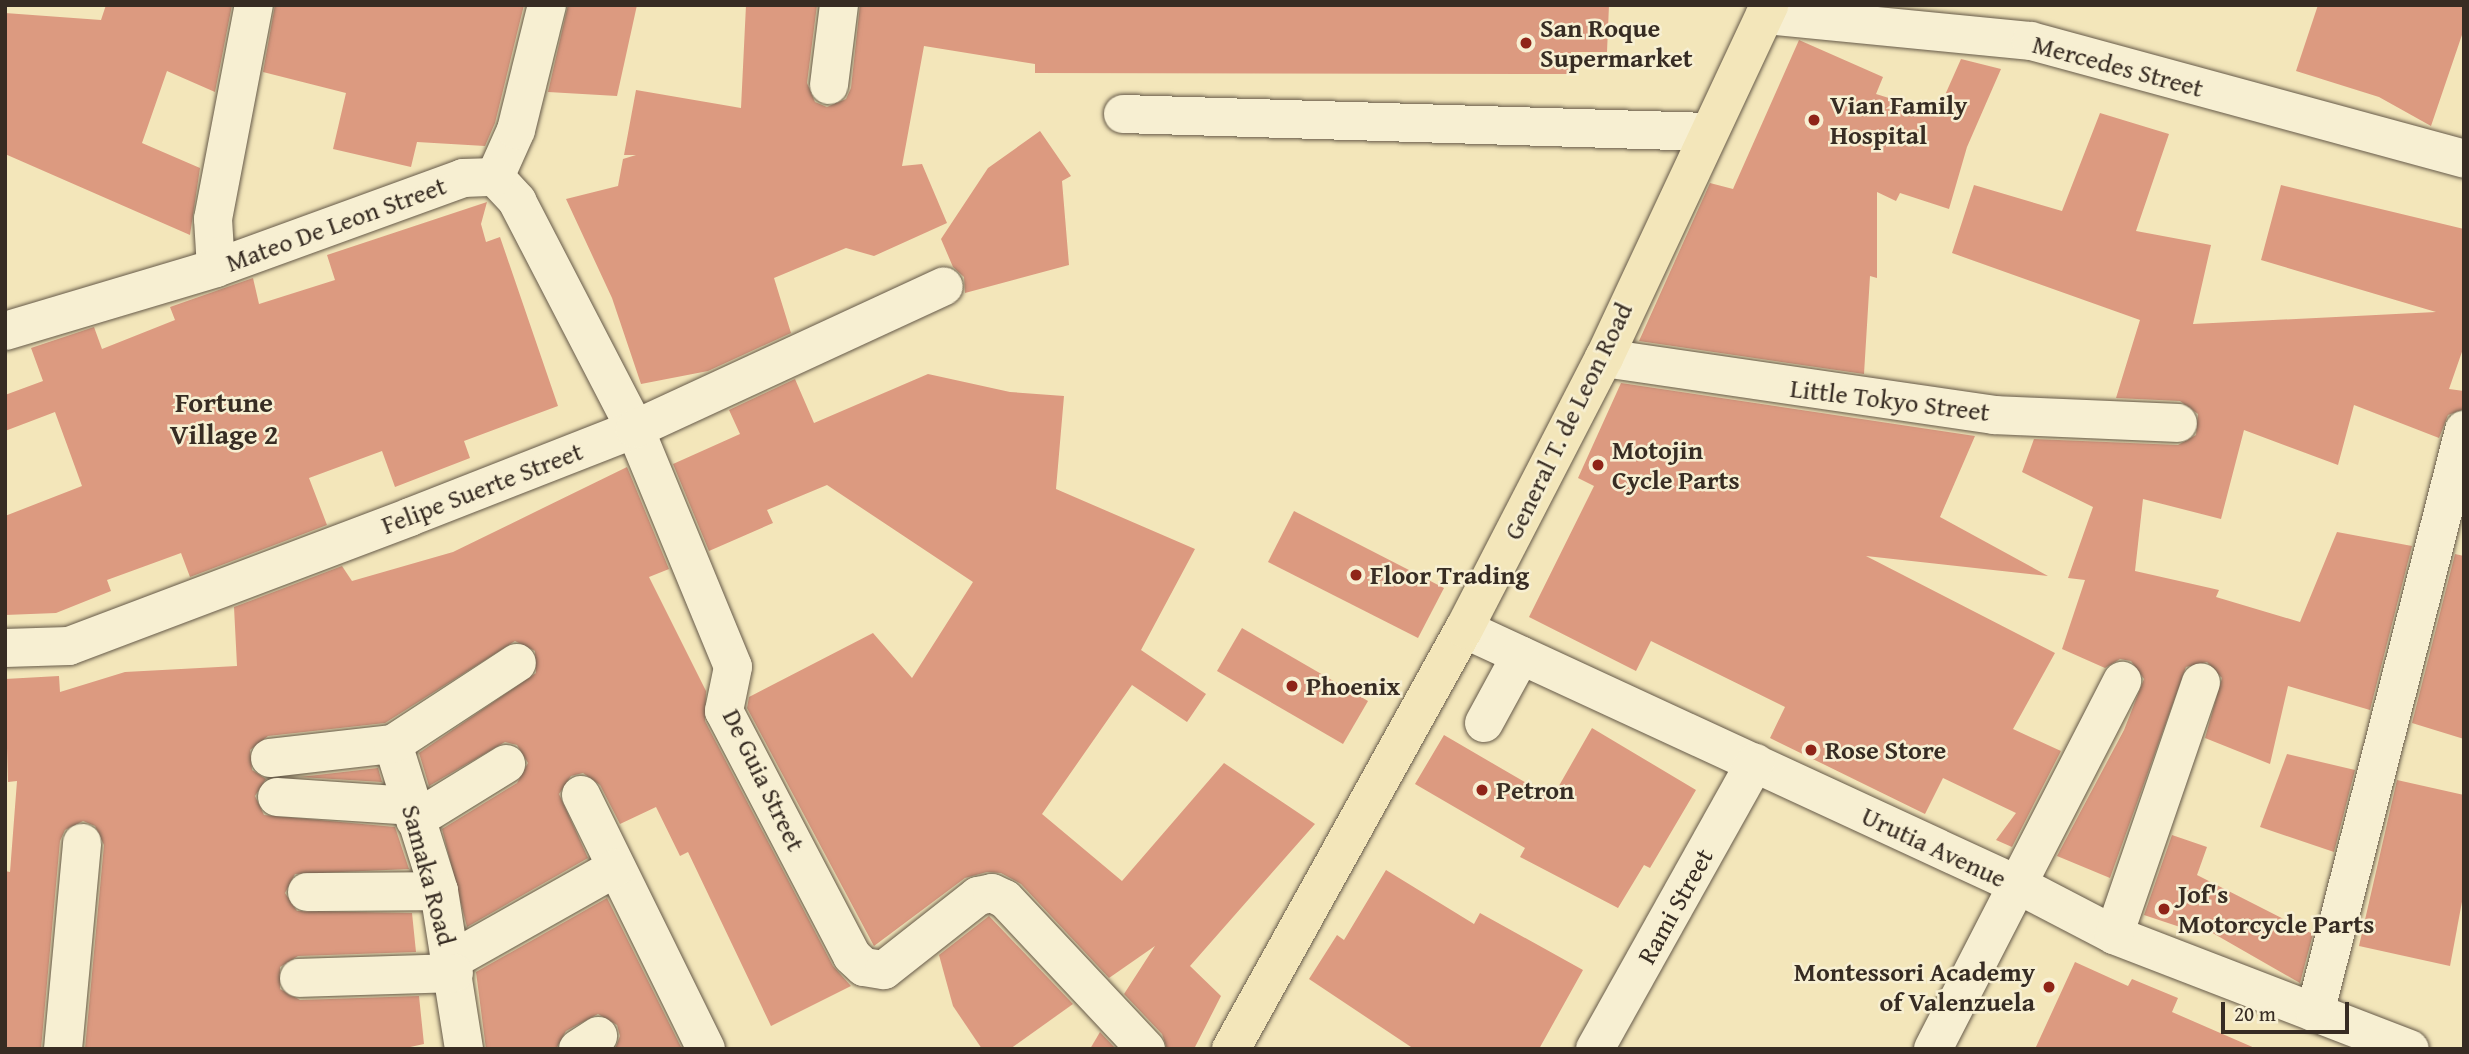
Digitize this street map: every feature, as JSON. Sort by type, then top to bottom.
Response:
[{"type":"main road","name":"General T. de Leon Road","points":[[1231,1049],[1464,629],[1604,358],[1767,10]]},
{"type":"street","points":[[216,268],[213,219],[254,5]]},
{"type":"street","points":[[495,177],[516,130],[547,5]]},
{"type":"street","points":[[829,85],[839,5]]},
{"type":"street","name":"Mercedes Street","points":[[1767,10],[2031,41],[2464,159]]},
{"type":"street","points":[[1123,114],[1708,132]]},
{"type":"street","name":"Mateo De Leon Street","points":[[5,331],[216,268],[463,178],[495,177]]},
{"type":"street","name":"De Guia Street","points":[[495,177],[517,201],[635,429],[733,667],[724,710],[852,956],[864,967],[884,970],[978,896],[992,893],[1005,899],[1146,1049]]},
{"type":"street","name":"Felipe Suerte Street","points":[[5,648],[69,646],[635,429],[944,286]]},
{"type":"street","name":"Little Tokyo Street","points":[[1604,358],[1994,415],[2178,424]]},
{"type":"street","points":[[2315,1013],[2464,430]]},
{"type":"street","name":"Urutia Avenue","points":[[1464,629],[2020,886],[2114,935],[2410,1049]]},
{"type":"street","points":[[1484,723],[1521,655]]},
{"type":"street","points":[[270,758],[393,744],[517,663]]},
{"type":"street","points":[[1933,1049],[2020,886],[2122,681]]},
{"type":"street","points":[[2114,935],[2202,683]]},
{"type":"street","name":"Samaka Road","points":[[393,744],[439,891],[464,1049]]},
{"type":"street","points":[[276,797],[413,813],[506,764]]},
{"type":"street","name":"Rami Street","points":[[1595,1049],[1755,764]]},
{"type":"street","points":[[581,795],[706,1049]]},
{"type":"street","points":[[62,1049],[82,843]]},
{"type":"street","points":[[299,978],[453,967],[615,867]]},
{"type":"street","points":[[307,892],[439,891]]},
{"type":"building","points":[[106,5],[232,5],[215,92],[167,71],[142,143],[200,168],[190,235],[5,154],[5,13],[101,20]]},
{"type":"building","points":[[275,5],[524,5],[495,123],[485,146],[417,142],[411,167],[333,149],[346,93],[263,72]]},
{"type":"building","points":[[568,5],[637,5],[617,96],[548,92]]},
{"type":"building","points":[[746,5],[817,5],[807,83],[815,102],[827,107],[846,99],[851,88],[860,5],[1609,5],[1607,52],[1571,52],[1571,74],[1035,73],[1035,64],[924,46],[902,166],[922,164],[947,223],[874,256],[846,248],[774,278],[791,333],[708,371],[641,384],[612,298],[566,199],[618,186],[623,159],[636,155],[624,155],[636,90],[741,108]]},
{"type":"building","points":[[2318,5],[2464,5],[2464,29],[2431,126],[2379,97],[2296,71]]},
{"type":"building","points":[[1799,40],[1883,77],[1876,94],[1937,113],[1961,59],[2001,69],[1967,147],[1949,209],[1900,193],[1896,201],[1877,192],[1877,278],[1870,276],[1864,374],[1639,341],[1710,183],[1733,189]]},
{"type":"building","points":[[2100,113],[2169,134],[2136,231],[2211,245],[2193,324],[2436,312],[2261,260],[2281,185],[2464,229],[2464,346],[2449,389],[2464,391],[2464,409],[2448,415],[2439,438],[2354,405],[2338,465],[2244,430],[2221,519],[2143,499],[2135,571],[2219,590],[2216,597],[2300,622],[2337,532],[2412,546],[2370,710],[2288,686],[2270,764],[2205,738],[2222,678],[2207,662],[2186,667],[2110,878],[2057,856],[2124,730],[2144,679],[2131,661],[2120,659],[2105,668],[2062,649],[2085,580],[2068,578],[2093,507],[2022,472],[2034,439],[2178,445],[2196,435],[2198,414],[2180,401],[2116,398],[2140,320],[1952,253],[1974,185],[2062,211]]},
{"type":"building","points":[[1040,131],[1071,176],[1062,181],[1069,265],[965,293],[964,277],[953,267],[941,239],[988,168]]},
{"type":"building","points":[[487,202],[481,224],[486,242],[500,237],[558,406],[464,441],[470,458],[395,487],[382,451],[309,478],[327,525],[190,577],[181,553],[107,580],[111,591],[56,613],[5,615],[5,516],[82,486],[55,412],[5,431],[5,395],[43,381],[31,348],[94,327],[102,349],[175,320],[170,307],[253,278],[259,304],[335,280],[327,255]]},
{"type":"building","points":[[928,374],[1010,392],[1064,396],[1056,489],[1195,549],[1141,650],[1206,694],[1187,722],[1132,685],[1042,814],[1122,881],[1224,763],[1315,824],[1190,966],[1221,996],[1194,1049],[1167,1049],[1162,1034],[1124,994],[1155,946],[1109,978],[1021,884],[1001,873],[987,872],[965,878],[874,946],[747,708],[749,697],[873,633],[912,678],[973,582],[827,485],[767,510],[773,523],[709,551],[673,464],[740,434],[729,410],[795,379],[814,423]]},
{"type":"building","points":[[1621,383],[1975,436],[1940,517],[2048,576],[1866,556],[2055,653],[2013,729],[2061,751],[2012,847],[1996,840],[2016,813],[1943,778],[1925,814],[1770,738],[1785,707],[1651,641],[1636,671],[1529,617],[1594,486],[1578,478]]},
{"type":"building","points":[[627,467],[669,569],[649,577],[706,691],[705,721],[833,966],[851,986],[771,1026],[688,852],[680,856],[656,807],[620,824],[600,785],[583,773],[571,776],[559,794],[588,858],[467,927],[442,829],[517,783],[528,763],[517,745],[505,742],[429,786],[419,753],[536,673],[535,651],[515,641],[385,723],[268,736],[250,750],[252,770],[266,779],[255,796],[264,815],[395,827],[409,869],[295,874],[285,893],[297,911],[412,913],[416,952],[298,956],[280,967],[280,989],[300,1000],[419,996],[424,1044],[401,1049],[85,1049],[104,845],[95,826],[83,821],[65,830],[60,841],[41,1049],[5,1049],[5,871],[10,872],[17,781],[8,782],[5,679],[59,676],[60,692],[125,672],[237,666],[234,607],[342,566],[352,581],[453,552]]},
{"type":"building","name":"Floor Trading","points":[[1294,511],[1444,588],[1418,638],[1268,562]]},
{"type":"building","points":[[2455,554],[2464,556],[2464,739],[2412,723]]},
{"type":"building","name":"Phoenix","points":[[1242,628],[1368,701],[1343,744],[1217,671]]},
{"type":"building","points":[[1592,728],[1696,790],[1650,868],[1644,865],[1618,908],[1520,857],[1525,848],[1415,784],[1444,735],[1552,798]]},
{"type":"building","points":[[2287,754],[2355,770],[2334,852],[2260,827]]},
{"type":"building","points":[[378,768],[382,782],[300,777]]},
{"type":"building","points":[[2397,780],[2464,795],[2464,891],[2450,966],[2359,946]]},
{"type":"building","points":[[2172,835],[2207,847],[2197,875],[2313,934],[2300,983],[2183,916],[2180,927],[2144,915]]},
{"type":"building","points":[[1386,870],[1474,924],[1480,913],[1583,970],[1539,1049],[1414,1049],[1309,979],[1337,935],[1344,940]]},
{"type":"building","points":[[607,898],[682,1049],[615,1049],[620,1036],[617,1025],[598,1014],[566,1031],[556,1049],[486,1049],[476,972]]},
{"type":"building","points":[[989,916],[1073,1004],[1010,1049],[982,1049],[953,1006],[939,955]]},
{"type":"building","points":[[2075,962],[2128,986],[2132,979],[2178,998],[2172,1012],[2257,1049],[2035,1049]]},
{"type":"building","points":[[1100,1032],[1116,1049],[1090,1049]]},
{"type":"place","name":"San Roque Supermarket","points":[[1526,43]]},
{"type":"place","name":"Vian Family Hospital","points":[[1814,120]]},
{"type":"place","name":"Motojin Cycle Parts","points":[[1598,465]]},
{"type":"place","name":"Floor Trading","points":[[1356,575]]},
{"type":"place","name":"Phoenix","points":[[1292,686]]},
{"type":"place","name":"Rose Store","points":[[1811,750]]},
{"type":"place","name":"Petron","points":[[1482,790]]},
{"type":"place","name":"Jof's Motorcycle Parts","points":[[2164,909]]},
{"type":"place","name":"Montessori Academy of Valenzuela","points":[[2049,987]]},
{"type":"district","name":"Fortune Village 2","points":[[224,418]]}]
